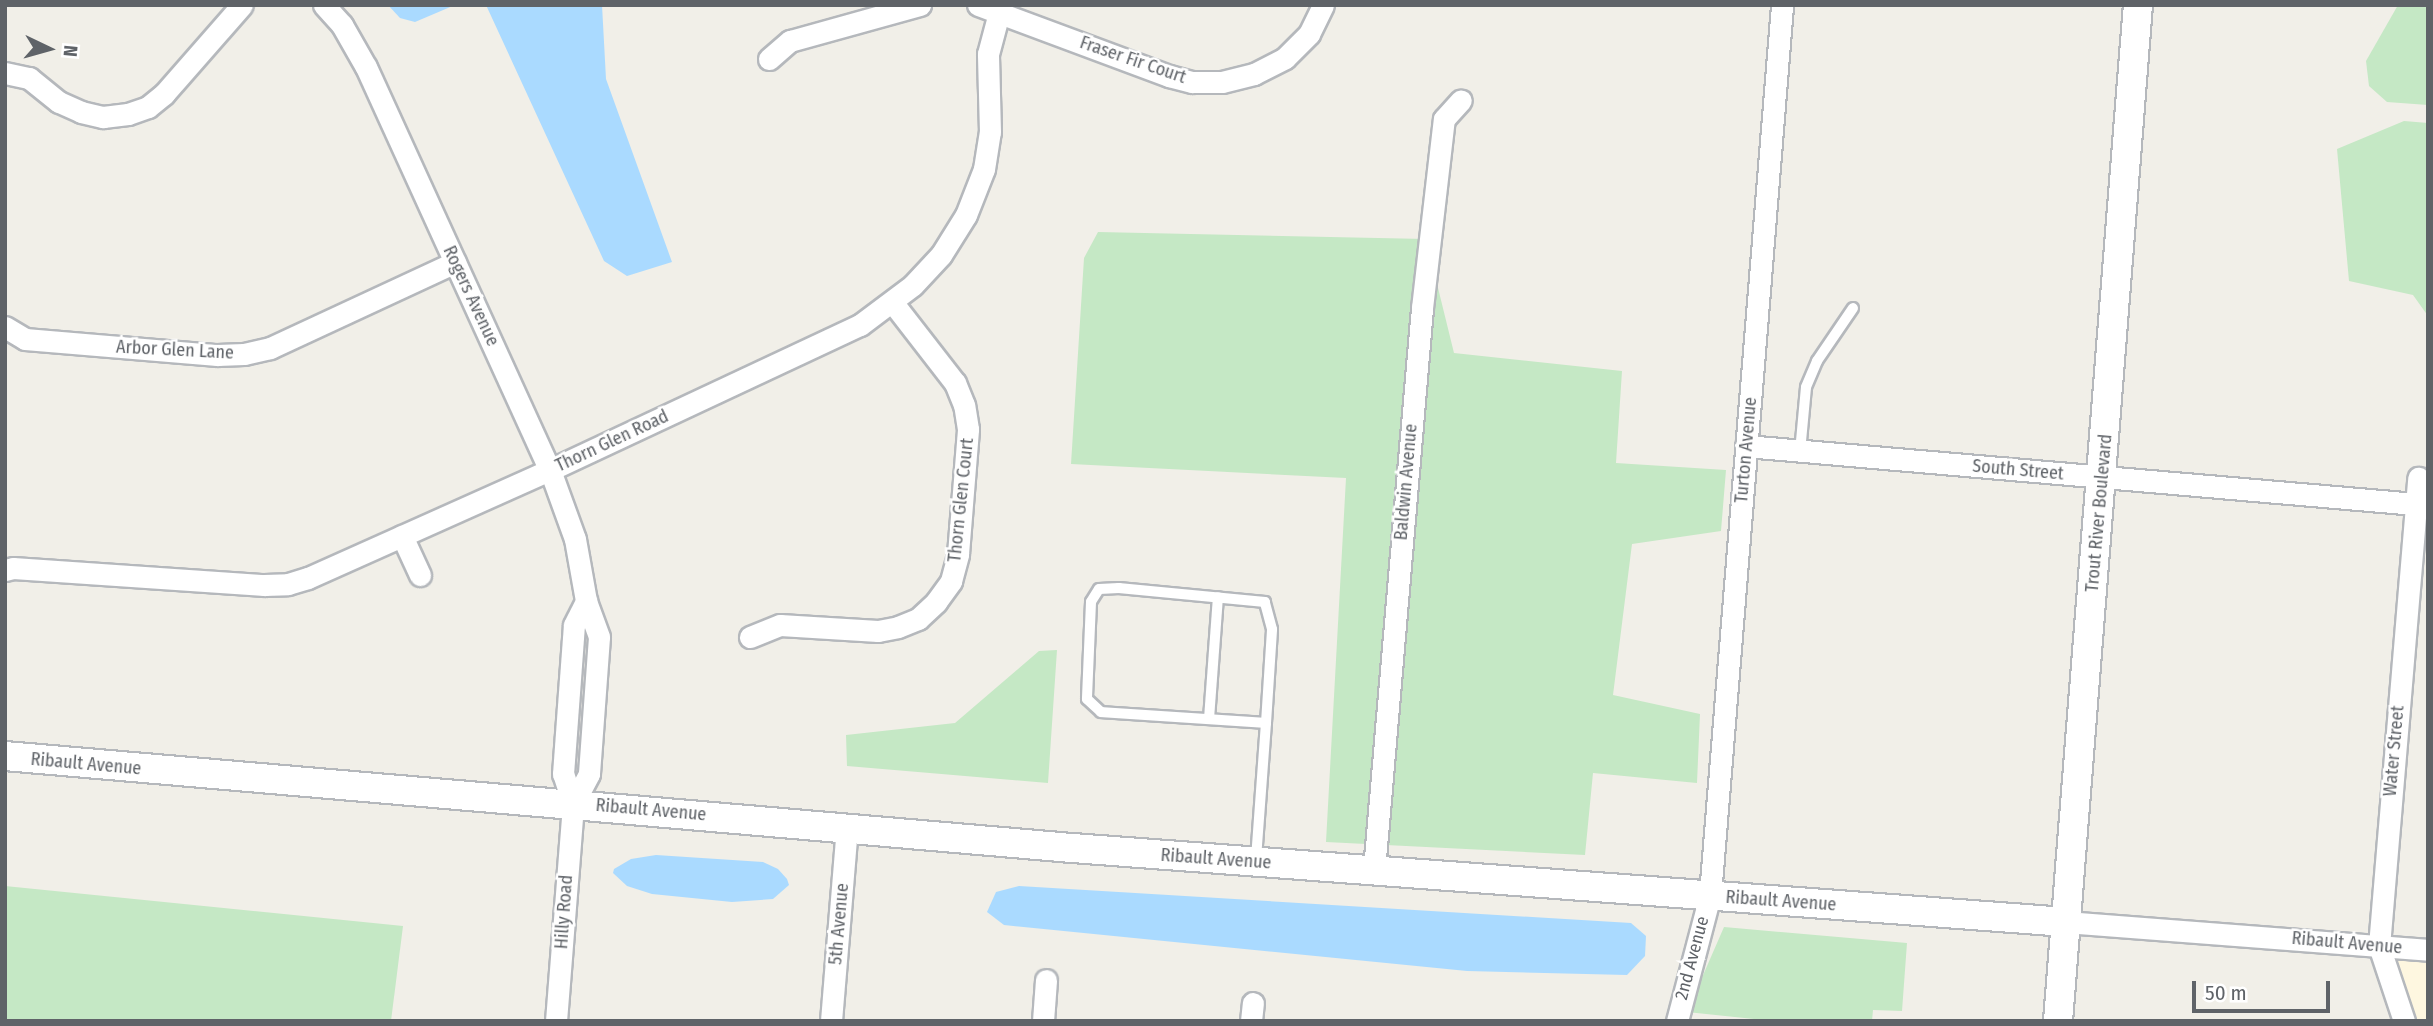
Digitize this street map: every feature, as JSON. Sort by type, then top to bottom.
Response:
[{"type":"street","points":[[5,73],[29,78],[59,102],[81,112],[103,117],[128,114],[148,107],[164,94],[242,5]]},
{"type":"street","name":"Rogers Avenue","points":[[324,5],[342,25],[366,66],[550,470],[575,539],[586,601],[599,637],[589,774],[573,804]]},
{"type":"street","points":[[769,59],[790,41],[920,5]]},
{"type":"street","name":"Fraser Fir Court","points":[[993,7],[1169,76],[1192,82],[1222,82],[1254,74],[1285,58],[1309,34],[1324,5]]},
{"type":"street","name":"Turton Avenue","points":[[1710,895],[1782,5]]},
{"type":"street","name":"Trout River Boulevard","points":[[2058,1021],[2138,5]]},
{"type":"street","name":"Thorn Glen Road","points":[[5,570],[13,568],[264,585],[288,584],[550,470],[860,325],[893,303],[941,255],[966,215],[984,169],[992,99],[988,54],[993,7]]},
{"type":"street","name":"Baldwin Avenue","points":[[1374,870],[1422,308],[1444,119],[1461,100]]},
{"type":"street","name":"Arbor Glen Lane","points":[[5,327],[24,339],[217,355],[244,354],[270,348],[455,262]]},
{"type":"street","name":"Thorn Glen Court","points":[[750,637],[780,625],[878,631],[898,627],[918,619],[936,603],[951,581],[957,554],[968,429],[964,405],[955,383],[893,303]]},
{"type":"street","name":"South Street","points":[[1746,446],[2415,504]]},
{"type":"street","name":"Water Street","points":[[2404,1021],[2379,946],[2418,478]]},
{"type":"street","points":[[402,536],[420,575]]},
{"type":"street","name":"Ribault Avenue","points":[[5,756],[1256,862],[2428,950]]},
{"type":"street","name":"Hilly Road","points":[[556,1021],[573,804]]},
{"type":"street","name":"5th Avenue","points":[[831,1021],[847,827]]},
{"type":"street","name":"2nd Avenue","points":[[1677,1021],[1710,895]]},
{"type":"street","points":[[1043,1021],[1046,980]]},
{"type":"lane","points":[[1800,452],[1806,387],[1817,361],[1853,307]]},
{"type":"lane","points":[[1256,862],[1266,723],[1272,629],[1265,602],[1099,589],[1091,602],[1087,699],[1101,712],[1266,723]]},
{"type":"lane","points":[[1209,719],[1218,597]]},
{"type":"shaded area","points":[[2406,955],[2428,958],[2428,1021],[2415,1021],[2401,995],[2393,963]]},
{"type":"green space","points":[[2398,5],[2428,5],[2428,105],[2387,102],[2369,86],[2366,61]]},
{"type":"green space","points":[[2404,121],[2428,123],[2428,316],[2413,295],[2349,281],[2337,149]]},
{"type":"green space","points":[[1098,232],[1426,239],[1454,353],[1622,371],[1616,463],[1726,470],[1721,531],[1632,544],[1613,695],[1700,714],[1697,783],[1593,773],[1585,855],[1326,842],[1346,478],[1071,464],[1084,258]]},
{"type":"green space","points":[[1057,650],[1048,783],[847,766],[846,735],[955,723],[1039,651]]},
{"type":"green space","points":[[5,886],[403,926],[391,1021],[5,1021]]},
{"type":"green space","points":[[1724,927],[1907,943],[1902,1011],[1873,1010],[1872,1021],[1773,1021],[1687,1012]]},
{"type":"water","points":[[388,5],[455,5],[415,22],[400,18]]},
{"type":"water","points":[[486,5],[602,5],[606,79],[672,262],[627,276],[604,261]]},
{"type":"water","points":[[656,855],[763,862],[778,869],[789,885],[773,899],[732,902],[652,894],[627,886],[613,873],[614,869],[631,859]]},
{"type":"water","points":[[1019,886],[1631,923],[1646,936],[1645,956],[1627,975],[1467,971],[1004,925],[987,912],[996,892]]}]
